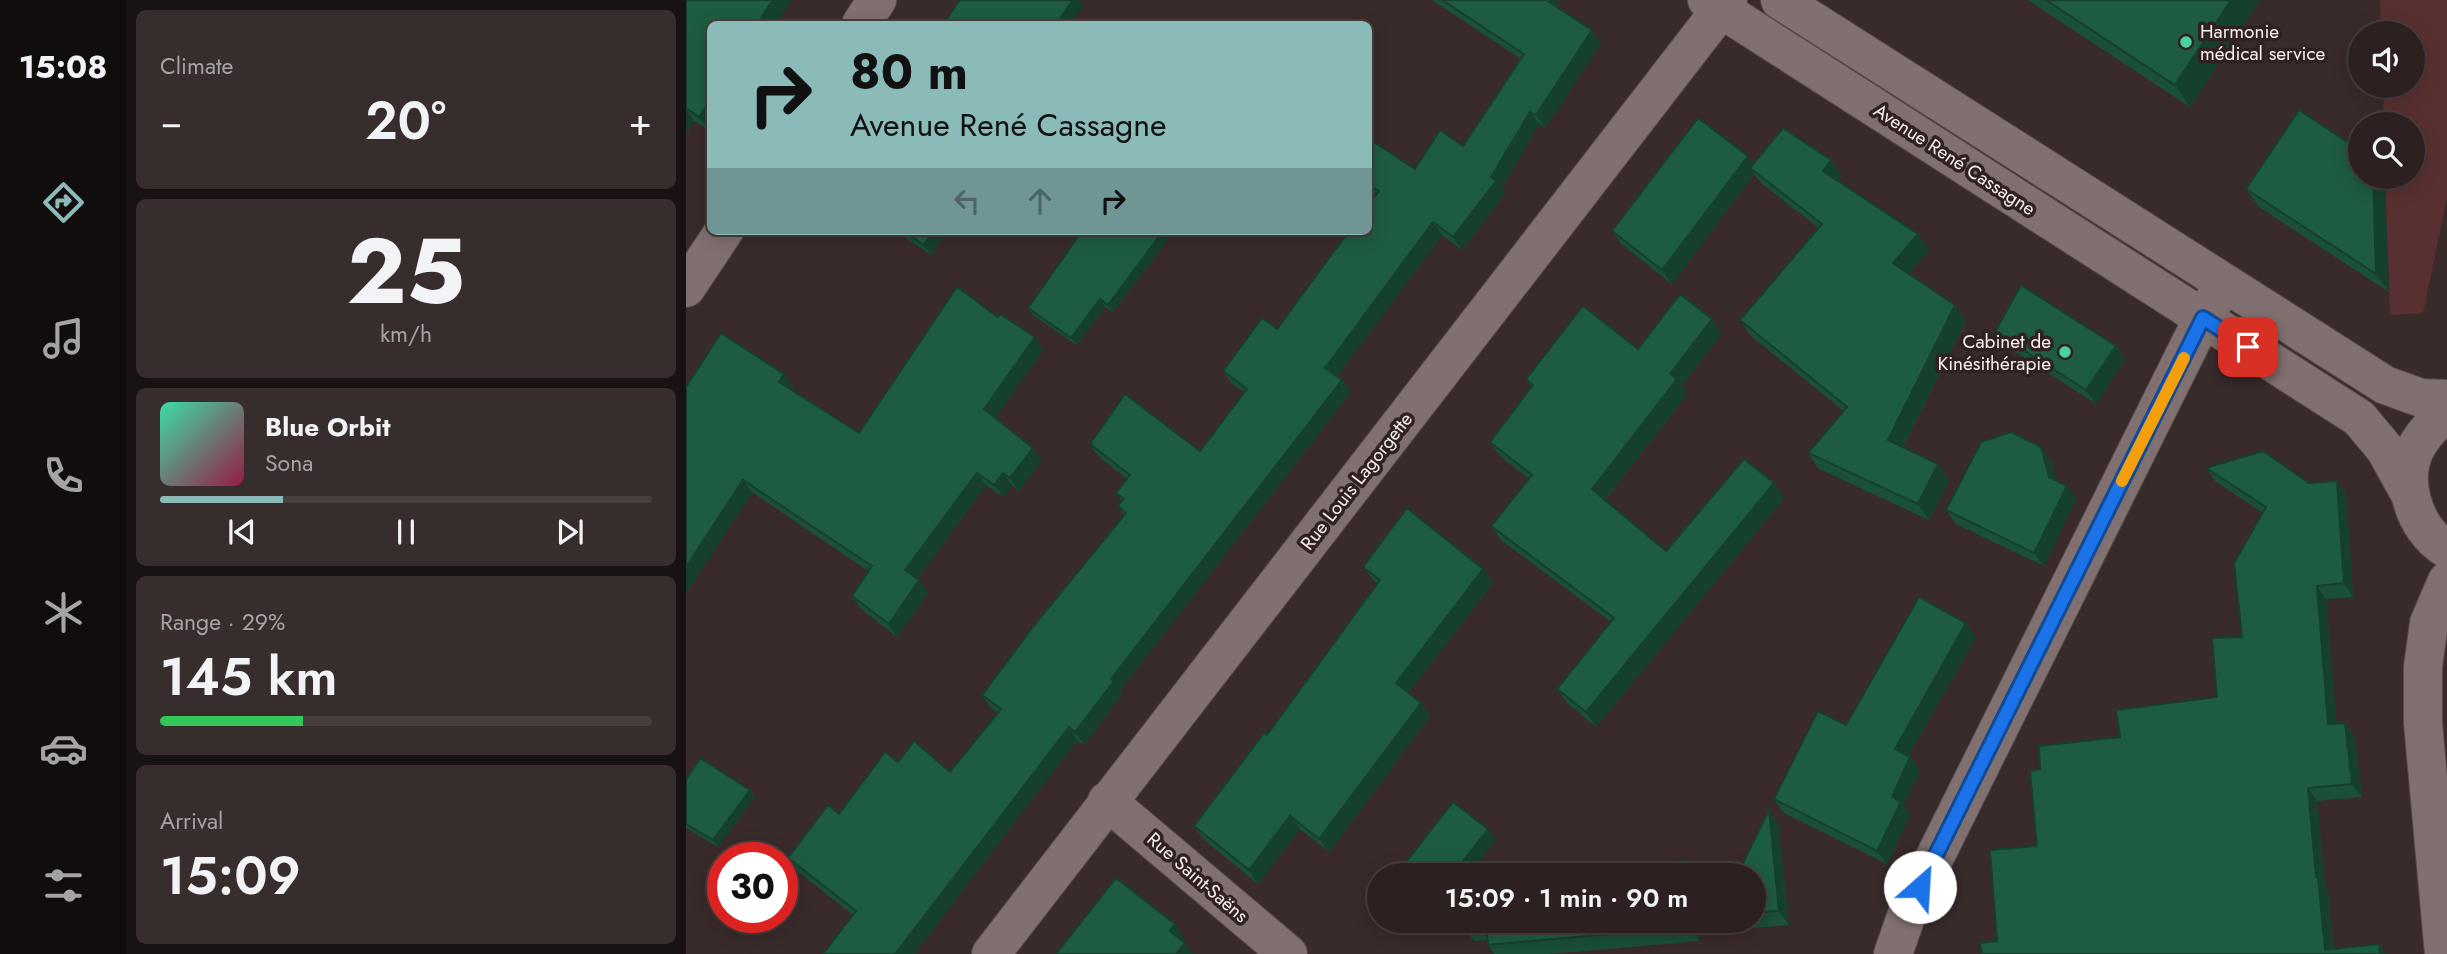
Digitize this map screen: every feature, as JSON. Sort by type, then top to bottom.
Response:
[{"type":"street","points":[[863,21],[877,0]]},
{"type":"street","name":"Avenue René Cassagne","points":[[1780,0],[2385,385],[2421,398],[2447,400]]},
{"type":"street","name":"Avenue René Cassagne","points":[[1719,3],[2359,418],[2385,449],[2428,532],[2447,549]]},
{"type":"street","name":"Rue Louis Lagorgette","points":[[991,954],[1719,3]]},
{"type":"street","points":[[686,288],[721,235]]},
{"type":"street","points":[[1893,954],[1908,911],[2203,318],[2224,284]]},
{"type":"street","name":"Avenue René Cassagne","points":[[2410,494],[2410,470],[2417,446],[2430,426],[2447,411]]},
{"type":"street","points":[[2444,954],[2423,723],[2423,667],[2430,623],[2447,582]]},
{"type":"street","name":"Rue Saint-Saëns","points":[[1107,801],[1288,954]]},
{"type":"shaded area","points":[[2380,0],[2447,0],[2447,198],[2423,313],[2390,315],[2385,189],[2425,189],[2425,112],[2384,112],[2383,98],[2425,98],[2425,21],[2381,21]]},
{"type":"building","points":[[686,0],[773,0],[759,21],[707,21],[707,105],[699,117],[686,108]]},
{"type":"building","points":[[960,0],[1073,0],[1058,21],[945,21]]},
{"type":"building","points":[[1442,0],[1546,0],[1592,30],[1536,115],[1530,112],[1491,177],[1496,181],[1453,237],[1433,222],[1325,368],[1342,380],[1111,679],[1114,681],[1075,732],[1069,727],[895,954],[823,954],[856,911],[798,866],[798,845],[828,805],[839,814],[885,752],[898,762],[914,741],[950,772],[1001,709],[982,695],[1036,623],[1126,513],[1118,506],[1124,499],[1116,493],[1130,475],[1090,444],[1125,394],[1200,451],[1247,389],[1223,371],[1262,318],[1277,329],[1346,235],[1372,235],[1372,200],[1379,191],[1372,187],[1372,141],[1415,169],[1440,130],[1463,146],[1524,54]]},
{"type":"building","name":"Harmonie médical service","points":[[2046,0],[2231,0],[2175,85]]},
{"type":"building","points":[[2299,110],[2348,142],[2348,189],[2373,189],[2376,274],[2246,189]]},
{"type":"building","points":[[1698,118],[1748,156],[1662,270],[1612,231]]},
{"type":"building","points":[[1783,128],[1831,160],[1823,171],[1918,234],[1893,263],[1955,305],[1888,440],[1938,464],[1918,504],[1808,453],[1847,407],[1740,320],[1822,224],[1750,168]]},
{"type":"building","points":[[909,235],[930,235],[924,245]]},
{"type":"building","points":[[1079,235],[1160,235],[1108,305],[1100,299],[1071,338],[1028,308]]},
{"type":"building","name":"Cabinet de Kinésithérapie","points":[[2021,285],[2116,346],[2086,390],[1995,332]]},
{"type":"building","points":[[957,287],[998,317],[1000,314],[1035,337],[984,409],[1033,448],[1010,478],[1003,473],[994,485],[977,473],[905,570],[919,580],[889,624],[852,596],[872,566],[743,480],[686,567],[686,387],[721,333],[784,374],[779,382],[859,433]]},
{"type":"building","points":[[1680,294],[1712,319],[1670,374],[1677,379],[1592,489],[1666,551],[1744,459],[1774,483],[1586,712],[1557,689],[1614,618],[1491,526],[1532,475],[1490,442],[1533,385],[1526,379],[1583,306],[1638,349]]},
{"type":"building","points":[[2011,432],[2041,447],[2049,477],[2067,486],[2034,553],[1946,510],[1981,442]]},
{"type":"building","points":[[2263,451],[2309,483],[2337,481],[2344,583],[2317,586],[2328,724],[2345,723],[2352,784],[2308,788],[2316,877],[2325,950],[2379,944],[2380,954],[1982,954],[1980,943],[1997,941],[1990,850],[2037,846],[2030,771],[2040,769],[2039,746],[2120,737],[2116,710],[2217,697],[2212,638],[2242,637],[2234,563],[2266,507],[2206,468]]},
{"type":"building","points":[[1407,508],[1483,569],[1396,683],[1421,703],[1319,839],[1290,816],[1249,870],[1194,826],[1264,733],[1267,735],[1380,580],[1363,567]]},
{"type":"building","points":[[1919,597],[1966,623],[1895,749],[1910,757],[1892,797],[1901,802],[1877,851],[1774,799],[1818,711],[1846,725]]},
{"type":"building","points":[[700,758],[750,790],[713,840],[686,824],[686,780]]},
{"type":"building","points":[[1453,802],[1488,829],[1461,863],[1405,863]]},
{"type":"building","points":[[1769,810],[1779,911],[1766,912],[1766,863],[1743,863]]},
{"type":"building","points":[[1116,878],[1175,924],[1170,931],[1185,943],[1176,954],[1056,954]]},
{"type":"building","points":[[1487,933],[1623,933],[1488,945]]},
{"type":"slow traffic","points":[[2122,481],[2184,358]]},
{"type":"place","name":"Harmonie médical service","points":[[2186,42]]},
{"type":"place","name":"Cabinet de Kinésithérapie","points":[[2065,352]]},
{"type":"route","points":[[1920,887],[2203,318],[2248,347]]}]
